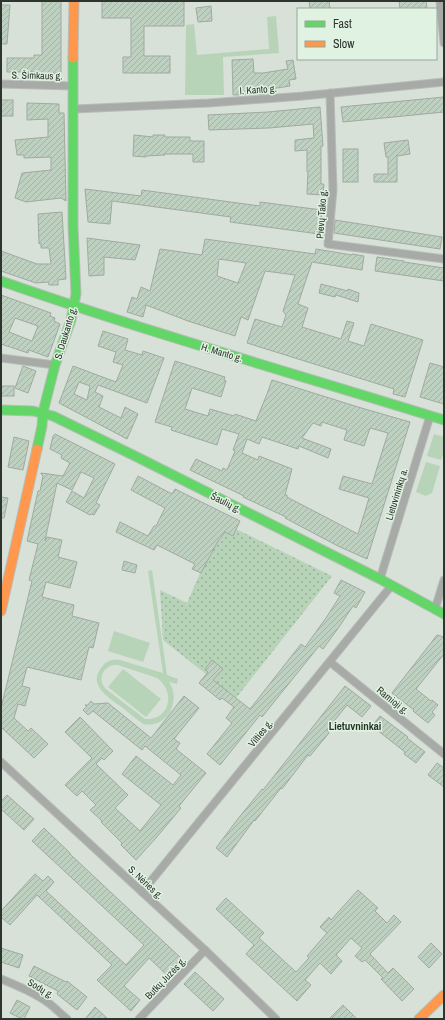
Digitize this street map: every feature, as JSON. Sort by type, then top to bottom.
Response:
[{"type":"street","name":"S. Daukanto g.","points":[[1,611],[42,426],[43,412],[55,365],[71,320],[76,294],[73,226],[74,1]]},
{"type":"street","points":[[440,1],[444,43]]},
{"type":"street","name":"I. Kanto g.","points":[[74,109],[204,103],[303,96],[444,82]]},
{"type":"street","name":"S. Šimkaus g.","points":[[1,84],[73,86]]},
{"type":"street","name":"Pievų Tako g.","points":[[330,93],[333,190],[328,244],[444,259]]},
{"type":"street","name":"H. Manto g.","points":[[1,281],[73,306],[444,420]]},
{"type":"street","points":[[1,358],[55,365]]},
{"type":"street","name":"Šaulių g.","points":[[1,410],[34,410],[43,412],[138,457],[392,585],[444,614]]},
{"type":"street","name":"Lietuvininkų a.","points":[[380,579],[430,416]]},
{"type":"street","points":[[435,609],[444,580]]},
{"type":"street","name":"Vilties g.","points":[[142,892],[392,585]]},
{"type":"street","name":"Ramioji g.","points":[[330,662],[444,754]]},
{"type":"street","name":"S. Nėries g.","points":[[1,762],[205,950],[276,1019]]},
{"type":"street","name":"Butkų Juzės g.","points":[[139,1019],[205,950]]},
{"type":"street","name":"Sodų g.","points":[[1,979],[35,994],[50,1004],[67,1019]]},
{"type":"street","points":[[419,1019],[444,996]]},
{"type":"green space","points":[[276,16],[279,53],[223,57],[224,95],[185,95],[186,25],[194,24],[197,55],[269,49],[267,17]]},
{"type":"green space","points":[[434,434],[444,437],[444,451],[441,460],[427,456]]},
{"type":"green space","points":[[426,462],[440,466],[432,493],[426,496],[416,492]]},
{"type":"green space","points":[[236,529],[332,576],[236,698],[163,640],[160,590],[187,603],[203,566],[213,548],[225,532],[233,536]]},
{"type":"green space","points":[[152,570],[167,675],[178,679],[177,684],[169,682],[173,689],[174,697],[170,712],[159,722],[143,724],[105,695],[98,685],[97,680],[101,668],[107,662],[114,660],[120,660],[163,673],[148,571]],"holes":[[[113,665],[118,665],[157,678],[163,684],[167,690],[168,704],[160,715],[145,719],[106,689],[102,682],[103,672]]]},
{"type":"green space","points":[[114,631],[150,643],[143,662],[108,651]]},
{"type":"green space","points":[[123,669],[161,699],[146,717],[108,687]]},
{"type":"building","points":[[42,1],[61,1],[61,73],[35,74],[34,72],[7,72],[7,58],[34,58],[34,55],[42,55]]},
{"type":"building","points":[[102,1],[184,1],[184,26],[144,26],[144,56],[170,56],[170,73],[123,73],[123,57],[131,57],[131,18],[102,18]]},
{"type":"building","points":[[309,1],[329,1],[330,8],[310,8]]},
{"type":"building","points":[[399,1],[426,1],[427,8],[400,8]]},
{"type":"building","points":[[1,5],[10,5],[7,44],[1,44]]},
{"type":"building","points":[[211,6],[212,21],[198,22],[196,8]]},
{"type":"building","points":[[253,59],[254,73],[288,69],[286,61],[293,60],[296,79],[289,80],[290,86],[264,90],[264,94],[233,95],[232,60]]},
{"type":"building","points":[[444,97],[444,112],[343,122],[341,107]]},
{"type":"building","points":[[1,100],[13,100],[13,116],[1,116]]},
{"type":"building","points":[[27,103],[59,104],[59,113],[64,113],[66,201],[61,198],[26,202],[15,198],[22,173],[51,170],[51,157],[24,158],[24,155],[17,155],[15,140],[48,137],[48,119],[27,120]]},
{"type":"building","points":[[320,107],[323,146],[321,146],[321,184],[324,184],[323,195],[307,194],[307,150],[295,151],[295,140],[314,138],[313,124],[269,128],[209,130],[208,115],[268,112]]},
{"type":"building","points":[[134,135],[153,137],[153,135],[165,135],[165,137],[190,137],[190,141],[204,141],[204,162],[193,162],[193,154],[164,154],[165,155],[146,157],[133,156]]},
{"type":"building","points":[[408,140],[410,154],[397,156],[397,182],[374,182],[374,174],[388,174],[388,157],[386,157],[384,143]]},
{"type":"building","points":[[343,149],[358,149],[358,182],[343,182]]},
{"type":"building","points":[[85,189],[141,196],[142,190],[260,206],[260,202],[322,210],[319,234],[230,222],[231,217],[112,201],[110,224],[88,222]]},
{"type":"building","points":[[62,212],[66,279],[58,280],[58,285],[49,285],[48,282],[36,283],[1,271],[1,251],[37,264],[51,264],[49,248],[41,248],[41,243],[39,244],[38,214]]},
{"type":"building","points":[[335,220],[442,237],[440,249],[334,233]]},
{"type":"building","points":[[87,238],[140,245],[135,260],[104,257],[104,275],[89,276]]},
{"type":"building","points":[[205,239],[315,254],[316,249],[364,256],[362,270],[312,262],[298,304],[308,308],[302,327],[341,339],[347,321],[354,323],[348,341],[364,346],[371,324],[423,340],[405,397],[393,394],[394,389],[247,343],[255,319],[282,327],[286,315],[283,311],[295,275],[265,271],[248,320],[241,317],[235,336],[188,321],[146,305],[143,317],[127,312],[132,297],[137,299],[141,287],[150,291],[160,249],[202,255]],"holes":[[[219,259],[246,263],[238,283],[217,276]]]},
{"type":"building","points":[[377,257],[444,268],[444,281],[375,271]]},
{"type":"building","points":[[321,284],[348,291],[348,289],[359,293],[358,302],[336,295],[335,297],[319,293]]},
{"type":"building","points":[[1,295],[51,313],[50,316],[55,318],[54,321],[60,324],[48,357],[29,350],[28,353],[1,344]],"holes":[[[15,318],[38,326],[32,341],[9,332]]]},
{"type":"building","points":[[103,331],[128,339],[125,350],[142,355],[143,351],[164,358],[147,403],[98,385],[95,392],[103,396],[99,407],[121,418],[125,407],[138,414],[127,439],[59,403],[73,366],[116,382],[123,365],[113,362],[116,352],[98,346]],"holes":[[[79,382],[90,386],[87,400],[74,394]]]},
{"type":"building","points":[[175,361],[225,377],[224,380],[226,381],[221,397],[192,388],[185,409],[208,416],[210,409],[234,416],[235,414],[256,421],[272,380],[410,422],[367,559],[338,546],[285,518],[286,517],[190,470],[196,459],[222,471],[223,468],[227,470],[235,451],[233,450],[239,434],[222,429],[217,445],[171,430],[172,427],[155,422]],"holes":[[[322,422],[347,430],[344,440],[364,446],[370,428],[388,433],[372,484],[343,476],[339,489],[369,498],[358,534],[287,497],[287,495],[285,495],[292,469],[259,456],[258,460],[242,453],[247,439],[259,444],[262,437],[298,449],[299,446],[328,458],[331,449],[302,438],[313,423],[321,426]]]},
{"type":"building","points":[[430,363],[444,367],[444,404],[420,397]]},
{"type":"building","points":[[23,366],[36,371],[28,393],[15,388]]},
{"type":"building","points":[[1,386],[14,386],[14,396],[1,396]]},
{"type":"building","points":[[55,434],[115,464],[96,503],[100,505],[94,515],[90,515],[66,502],[72,491],[84,498],[94,478],[81,472],[72,490],[57,483],[45,541],[47,537],[62,540],[58,557],[77,562],[70,588],[46,582],[42,597],[74,605],[72,616],[99,623],[93,648],[89,647],[81,680],[27,667],[22,686],[30,688],[25,706],[18,704],[14,718],[28,731],[31,728],[48,744],[34,758],[1,727],[1,708],[32,581],[29,580],[38,544],[27,541],[38,491],[40,491],[43,476],[41,473],[63,476],[70,463],[61,458],[62,455],[50,449],[53,436]]},
{"type":"building","points":[[14,437],[29,441],[23,470],[8,467]]},
{"type":"building","points":[[138,476],[172,494],[175,489],[240,521],[233,536],[225,532],[218,541],[201,573],[192,569],[195,564],[157,545],[154,550],[116,532],[120,522],[148,536],[154,526],[156,526],[165,508],[131,490]]},
{"type":"building","points":[[1,497],[8,498],[4,518],[1,518]]},
{"type":"building","points":[[124,561],[137,565],[135,573],[122,570]]},
{"type":"building","points":[[341,580],[365,592],[356,608],[353,606],[323,649],[319,646],[262,717],[260,715],[220,765],[207,754],[232,723],[226,718],[234,707],[222,698],[220,700],[199,683],[208,672],[205,669],[212,660],[223,669],[213,680],[250,709],[301,644],[305,647],[326,618],[340,596],[334,593]]},
{"type":"building","points":[[437,635],[444,637],[444,654],[416,689],[438,705],[432,712],[435,715],[428,723],[392,693]]},
{"type":"building","points":[[345,686],[371,706],[362,717],[347,705],[327,730],[329,733],[310,756],[308,755],[282,789],[281,788],[255,821],[254,820],[227,857],[216,848]]},
{"type":"building","points":[[184,696],[199,708],[174,739],[180,743],[176,749],[206,773],[179,806],[181,808],[136,860],[121,845],[122,843],[101,822],[102,821],[90,810],[96,805],[82,791],[77,796],[65,785],[92,758],[65,732],[80,717],[113,751],[104,760],[102,758],[96,764],[128,795],[115,808],[140,831],[161,805],[122,774],[136,756],[173,785],[181,775],[145,746],[142,750],[93,711],[88,715],[83,710],[87,706],[85,705],[88,705],[91,701],[94,704],[108,703],[151,738]]},
{"type":"building","points":[[380,716],[425,752],[416,763],[404,754],[405,752],[372,726]]},
{"type":"building","points":[[437,763],[444,768],[444,787],[428,775]]},
{"type":"building","points":[[7,795],[34,819],[24,830],[1,809],[1,801]]},
{"type":"building","points":[[44,828],[182,959],[167,975],[149,958],[124,986],[140,1000],[131,1011],[97,980],[112,965],[37,895],[10,925],[1,917],[1,911],[35,874],[43,881],[48,876],[54,882],[46,891],[126,965],[144,945],[32,841]]},
{"type":"building","points":[[358,890],[378,908],[375,911],[387,923],[394,915],[401,922],[370,954],[388,973],[393,968],[414,989],[402,1001],[381,979],[383,978],[365,960],[362,962],[355,956],[362,948],[351,938],[336,955],[342,961],[331,974],[320,963],[305,980],[311,985],[297,1001],[246,954],[254,945],[216,909],[226,898],[264,933],[259,938],[296,972],[309,958],[307,956],[327,933],[320,927],[329,917],[331,920]]},
{"type":"building","points":[[431,943],[442,954],[429,968],[418,957]]},
{"type":"building","points":[[1,948],[23,955],[19,968],[1,962]]},
{"type":"building","points":[[34,966],[66,982],[67,981],[87,997],[77,1010],[57,994],[58,991],[29,976]]},
{"type":"building","points":[[195,972],[224,999],[213,1011],[184,984]]},
{"type":"building","points":[[17,1000],[30,1007],[24,1019],[10,1013]]},
{"type":"building","points":[[343,1005],[357,1019],[329,1019]]},
{"type":"building","points":[[95,1007],[108,1019],[85,1019]]},
{"type":"traffic: fast","points":[[37,449],[42,426],[43,412],[55,365],[71,320],[76,294],[73,226],[73,58]]},
{"type":"traffic: fast","points":[[1,281],[166,335],[444,420]]},
{"type":"traffic: fast","points":[[1,410],[33,411],[53,416],[380,579],[444,614]]},
{"type":"traffic: slow","points":[[73,58],[74,1]]},
{"type":"traffic: slow","points":[[1,611],[37,449]]},
{"type":"traffic: slow","points":[[419,1019],[444,995]]},
{"type":"district","name":"Lietuvninkai","points":[[355,726]]}]
